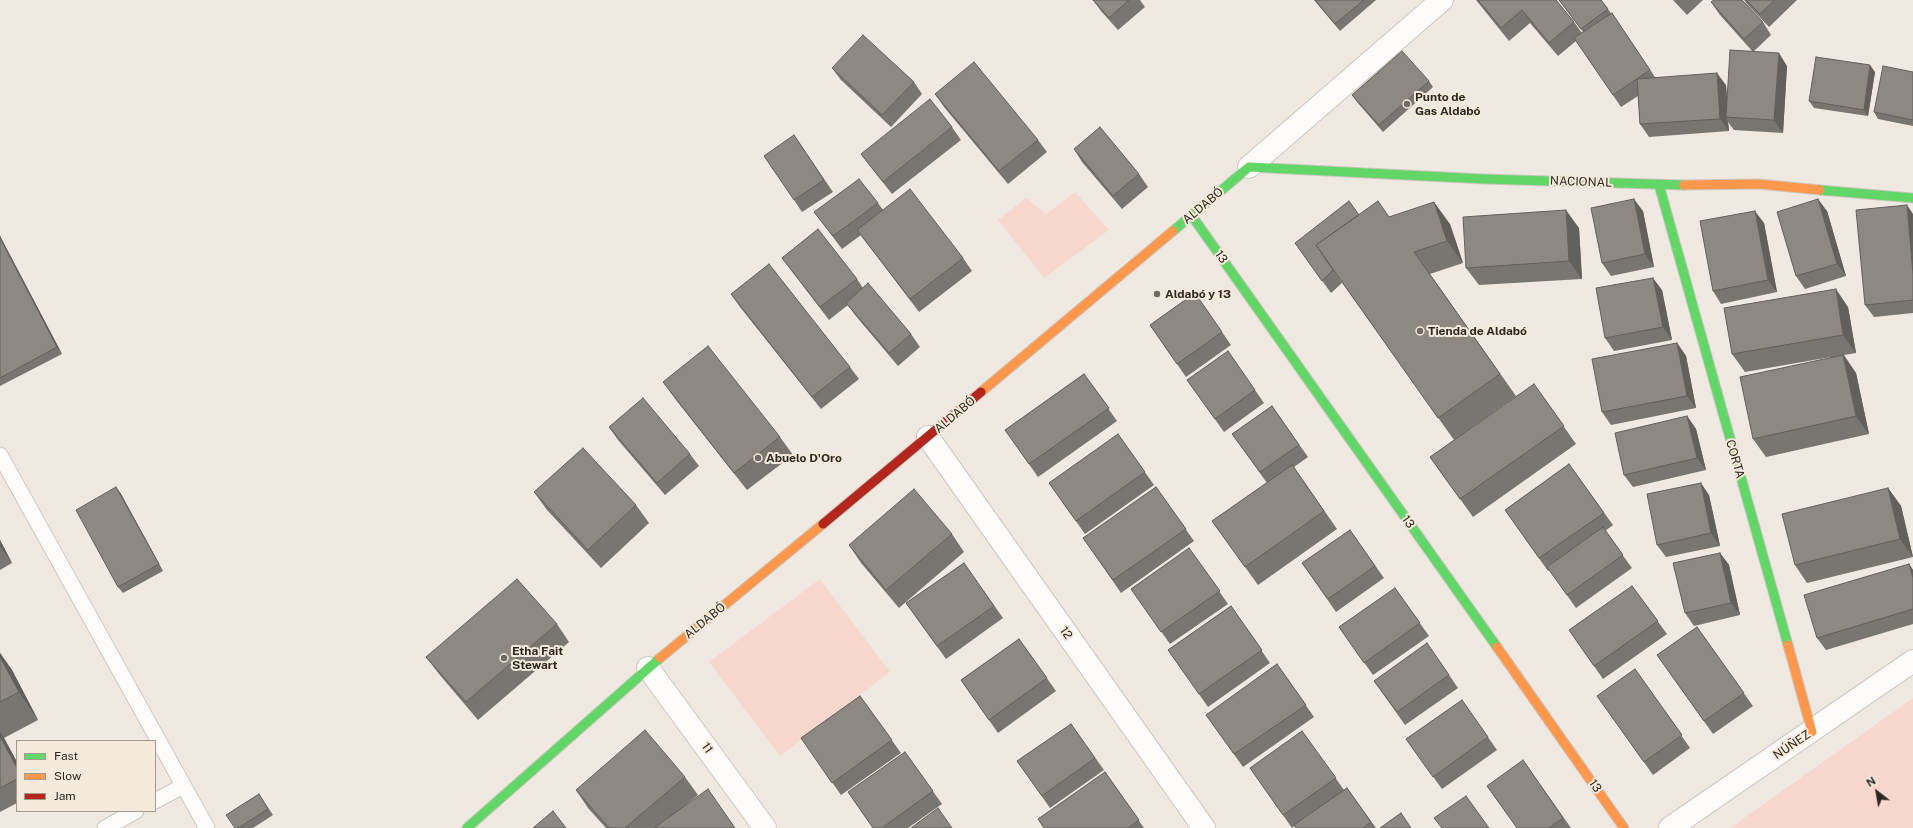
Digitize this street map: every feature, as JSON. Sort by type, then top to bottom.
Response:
[{"type":"street","name":"ALDABÓ","points":[[467,828],[648,668],[928,437],[1192,216],[1442,0]]},
{"type":"street","name":"NACIONAL","points":[[1249,167],[1659,185],[1759,184],[1913,198]]},
{"type":"street","name":"CORTA","points":[[1659,185],[1812,732]]},
{"type":"street","name":"13","points":[[1192,216],[1624,828]]},
{"type":"street","name":"12","points":[[928,437],[1204,828]]},
{"type":"street","name":"NÚÑEZ","points":[[1670,828],[1812,732],[1913,661]]},
{"type":"street","name":"11","points":[[648,668],[765,828]]},
{"type":"lane","points":[[0,455],[207,828]]},
{"type":"lane","points":[[156,800],[183,786]]},
{"type":"lane","points":[[105,828],[134,812]]},
{"type":"shaded area","points":[[1075,192],[1109,230],[1044,278],[998,220],[1026,198],[1046,214]]},
{"type":"shaded area","points":[[820,579],[890,672],[780,756],[709,662]]},
{"type":"shaded area","points":[[1913,698],[1913,828],[1730,828]]},
{"type":"building","points":[[1093,0],[1129,0],[1109,18]]},
{"type":"building","points":[[1315,0],[1364,0],[1335,24]]},
{"type":"building","points":[[1478,0],[1556,0],[1574,22],[1549,43],[1522,10],[1501,28]]},
{"type":"building","points":[[1559,0],[1601,0],[1608,9],[1581,29]]},
{"type":"building","points":[[1714,0],[1742,0],[1763,22],[1744,39],[1711,2]]},
{"type":"building","points":[[1746,0],[1775,0],[1760,14]]},
{"type":"building","points":[[1612,13],[1650,70],[1613,95],[1574,38]]},
{"type":"building","points":[[863,35],[914,82],[882,115],[832,68]]},
{"type":"building","points":[[1730,50],[1779,53],[1774,120],[1726,117]]},
{"type":"building","points":[[1402,51],[1429,81],[1379,125],[1352,95]]},
{"type":"building","points":[[1816,57],[1870,65],[1864,110],[1809,101]]},
{"type":"building","points":[[974,62],[1038,140],[999,171],[935,94]]},
{"type":"building","points":[[1883,66],[1913,72],[1913,120],[1874,112]]},
{"type":"building","points":[[1717,73],[1720,119],[1640,124],[1637,79]]},
{"type":"building","points":[[930,99],[952,127],[883,182],[861,154]]},
{"type":"building","points":[[1100,127],[1139,174],[1113,196],[1074,149]]},
{"type":"building","points":[[794,135],[824,180],[794,200],[764,156]]},
{"type":"building","points":[[859,179],[878,203],[833,236],[814,212]]},
{"type":"building","points":[[910,189],[963,258],[910,299],[857,230]]},
{"type":"building","points":[[1634,199],[1645,254],[1602,263],[1591,208]]},
{"type":"building","points":[[1818,199],[1837,264],[1796,276],[1777,212]]},
{"type":"building","points":[[1349,201],[1359,215],[1316,245],[1333,270],[1322,281],[1295,243]]},
{"type":"building","points":[[1378,201],[1389,217],[1434,202],[1447,241],[1414,252],[1500,374],[1438,418],[1316,245]]},
{"type":"building","points":[[1907,205],[1913,274],[1913,300],[1865,305],[1856,210]]},
{"type":"building","points":[[1566,210],[1569,261],[1466,268],[1463,217]]},
{"type":"building","points":[[1755,211],[1768,280],[1713,291],[1700,221]]},
{"type":"building","points":[[818,229],[857,279],[820,307],[782,258]]},
{"type":"building","points":[[0,238],[57,347],[0,378]]},
{"type":"building","points":[[769,264],[850,367],[812,397],[731,294]]},
{"type":"building","points":[[1653,278],[1663,327],[1605,338],[1596,288]]},
{"type":"building","points":[[868,283],[911,334],[889,353],[846,303]]},
{"type":"building","points":[[1836,289],[1843,335],[1732,354],[1724,308]]},
{"type":"building","points":[[1195,293],[1222,332],[1177,364],[1150,325]]},
{"type":"building","points":[[1677,343],[1687,396],[1602,412],[1592,359]]},
{"type":"building","points":[[708,346],[780,437],[734,473],[663,382]]},
{"type":"building","points":[[1228,351],[1255,390],[1215,419],[1187,380]]},
{"type":"building","points":[[1843,355],[1856,416],[1753,439],[1740,377]]},
{"type":"building","points":[[1084,374],[1109,408],[1029,464],[1005,430]]},
{"type":"building","points":[[1534,384],[1564,426],[1460,499],[1430,457]]},
{"type":"building","points":[[643,398],[690,454],[657,483],[609,427]]},
{"type":"building","points":[[1272,406],[1299,445],[1260,472],[1232,434]]},
{"type":"building","points":[[1687,416],[1697,458],[1624,475],[1615,433]]},
{"type":"building","points":[[1118,434],[1145,472],[1076,521],[1049,483]]},
{"type":"building","points":[[583,448],[636,505],[588,550],[534,492]]},
{"type":"building","points":[[1569,464],[1604,513],[1539,558],[1505,510]]},
{"type":"building","points":[[1292,465],[1324,511],[1245,567],[1212,521]]},
{"type":"building","points":[[1701,483],[1711,533],[1657,545],[1647,494]]},
{"type":"building","points":[[116,487],[159,564],[118,587],[76,510]]},
{"type":"building","points":[[1156,487],[1186,529],[1113,580],[1083,538]]},
{"type":"building","points":[[1888,488],[1900,539],[1795,565],[1782,514]]},
{"type":"building","points":[[914,489],[952,534],[886,590],[849,545]]},
{"type":"building","points":[[1603,527],[1623,555],[1567,595],[1547,567]]},
{"type":"building","points":[[1350,530],[1375,566],[1328,599],[1302,563]]},
{"type":"building","points":[[1189,548],[1220,591],[1161,632],[1131,589]]},
{"type":"building","points":[[1720,553],[1731,603],[1685,613],[1673,563]]},
{"type":"building","points":[[964,563],[994,606],[937,646],[906,603]]},
{"type":"building","points":[[1909,564],[1913,578],[1913,609],[1817,638],[1804,595]]},
{"type":"building","name":"Etha Fait Stewart","points":[[517,579],[557,624],[466,702],[426,657]]},
{"type":"building","points":[[1632,586],[1658,621],[1594,666],[1569,630]]},
{"type":"building","points":[[1395,588],[1420,623],[1364,663],[1339,627]]},
{"type":"building","points":[[1231,606],[1262,650],[1199,694],[1168,650]]},
{"type":"building","points":[[1697,627],[1744,693],[1704,721],[1657,655]]},
{"type":"building","points":[[1019,639],[1047,678],[989,720],[961,680]]},
{"type":"building","points":[[1427,643],[1449,675],[1397,712],[1374,681]]},
{"type":"building","points":[[0,657],[19,692],[0,702]]},
{"type":"building","points":[[1277,664],[1306,705],[1234,754],[1206,715]]},
{"type":"building","points":[[1635,669],[1682,735],[1644,762],[1597,696]]},
{"type":"building","points":[[860,696],[892,740],[832,783],[801,738]]},
{"type":"building","points":[[1462,700],[1488,737],[1433,777],[1406,739]]},
{"type":"building","points":[[1071,724],[1095,758],[1042,796],[1017,761]]},
{"type":"building","points":[[645,730],[685,777],[625,828],[609,828],[576,790]]},
{"type":"building","points":[[1302,731],[1336,778],[1283,815],[1250,768]]},
{"type":"building","points":[[0,736],[16,766],[16,780],[0,788]]},
{"type":"building","points":[[905,752],[933,791],[882,828],[873,828],[848,792]]},
{"type":"building","points":[[1523,760],[1563,818],[1549,828],[1517,828],[1487,786]]},
{"type":"building","points":[[1105,772],[1139,820],[1128,828],[1044,828],[1038,819]]},
{"type":"building","points":[[1347,788],[1371,822],[1363,828],[1296,828],[1294,825]]},
{"type":"building","points":[[708,789],[735,828],[654,828]]},
{"type":"building","points":[[259,794],[268,809],[238,828],[235,828],[226,815]]},
{"type":"building","points":[[1466,796],[1489,828],[1442,828],[1434,818]]},
{"type":"building","points":[[938,808],[952,828],[911,828]]},
{"type":"building","points":[[553,811],[566,828],[533,828]]},
{"type":"building","points":[[1401,813],[1411,828],[1380,828]]},
{"type":"traffic: fast","points":[[1173,231],[1249,167],[1484,179],[1684,185]]},
{"type":"traffic: fast","points":[[1659,185],[1788,645]]},
{"type":"traffic: fast","points":[[1820,190],[1913,198]]},
{"type":"traffic: fast","points":[[1192,216],[1497,647]]},
{"type":"traffic: fast","points":[[467,828],[660,658]]},
{"type":"traffic: slow","points":[[1684,185],[1759,184],[1820,190]]},
{"type":"traffic: slow","points":[[981,392],[1173,231]]},
{"type":"traffic: slow","points":[[660,658],[823,524]]},
{"type":"traffic: slow","points":[[1788,645],[1812,732]]},
{"type":"traffic: slow","points":[[1497,647],[1624,828]]},
{"type":"traffic: jam","points":[[823,524],[981,392]]},
{"type":"place","name":"Punto de Gas Aldabó","points":[[1407,104]]},
{"type":"place","name":"Aldabó y 13","points":[[1157,294]]},
{"type":"place","name":"Tienda de Aldabó","points":[[1420,331]]},
{"type":"place","name":"Abuelo D'Oro","points":[[758,458]]},
{"type":"place","name":"Etha Fait Stewart","points":[[504,658]]}]
